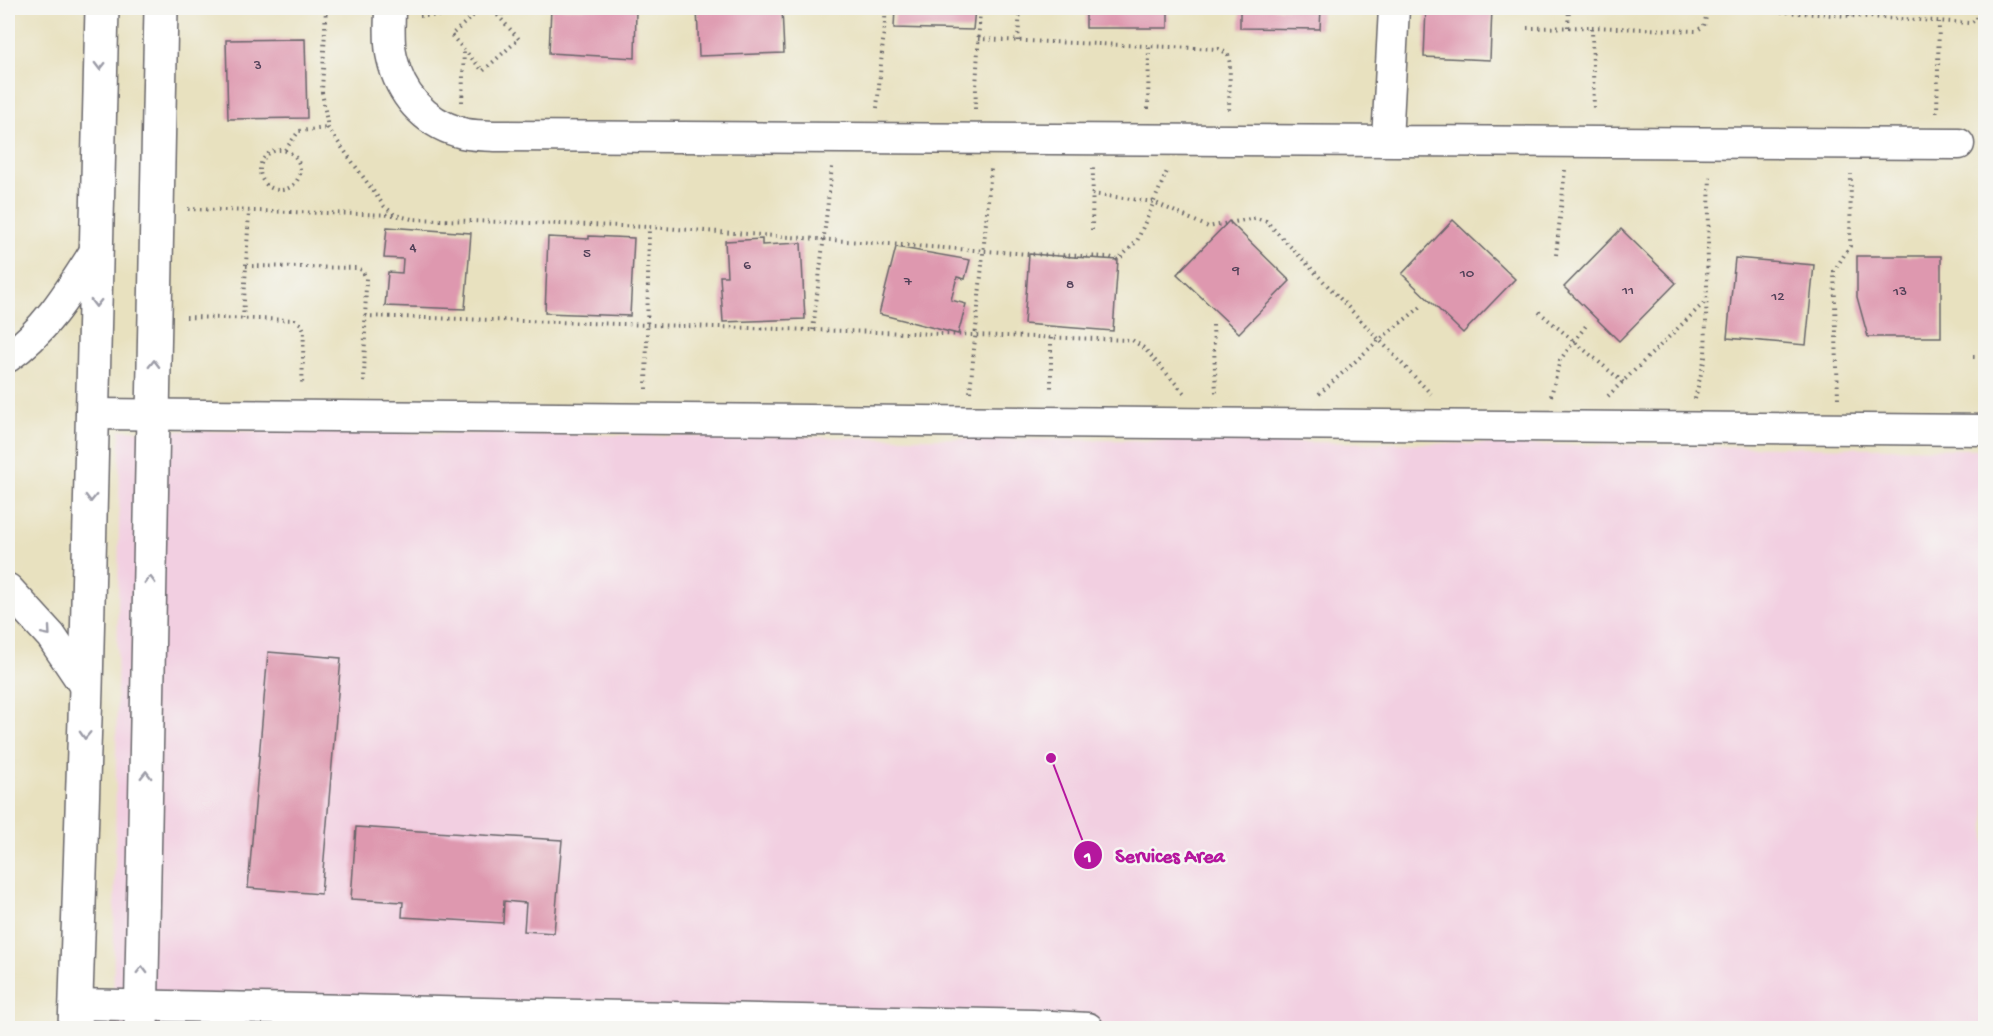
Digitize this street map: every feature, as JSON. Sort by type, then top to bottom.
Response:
[{"type":"street","points":[[102,8],[86,688],[75,1016],[1010,1024],[1088,1029]]},
{"type":"street","points":[[141,1017],[161,8]]},
{"type":"street","points":[[1387,141],[1394,8]]},
{"type":"street","points":[[390,12],[391,56],[399,82],[415,105],[429,117],[461,133],[496,136],[836,140],[1947,144]]},
{"type":"street","points":[[8,357],[21,348],[62,302],[97,248]]},
{"type":"street","points":[[93,414],[1986,430]]},
{"type":"street","points":[[8,589],[51,636],[86,688]]},
{"type":"path","points":[[326,8],[322,92],[328,128],[384,206],[395,215]]},
{"type":"path","points":[[482,8],[451,35],[483,71],[519,39],[491,8]]},
{"type":"path","points":[[502,8],[502,20]]},
{"type":"path","points":[[874,140],[886,8]]},
{"type":"path","points":[[968,422],[983,249],[983,140],[978,39],[980,8]]},
{"type":"path","points":[[1018,41],[1020,8]]},
{"type":"path","points":[[1568,27],[1569,8]]},
{"type":"path","points":[[1527,28],[1592,27],[1696,31],[1704,26],[1708,8]]},
{"type":"path","points":[[1715,8],[1972,23],[1978,17],[1978,8]]},
{"type":"path","points":[[1850,8],[1850,16]]},
{"type":"path","points":[[390,12],[473,15]]},
{"type":"path","points":[[1939,21],[1947,144]]},
{"type":"path","points":[[1556,255],[1581,143],[1592,27]]},
{"type":"path","points":[[978,39],[1219,49],[1228,54],[1230,64],[1228,141]]},
{"type":"path","points":[[1148,141],[1149,46]]},
{"type":"path","points":[[461,133],[464,50]]},
{"type":"path","points":[[285,150],[293,154],[300,170],[292,186],[275,190],[262,178],[260,170],[262,160],[268,153],[285,150],[299,131],[328,128]]},
{"type":"path","points":[[813,330],[836,140]]},
{"type":"path","points":[[1092,230],[1093,141]]},
{"type":"path","points":[[157,208],[395,215],[412,219],[649,227],[1109,256],[1118,260],[1137,242],[1180,141]]},
{"type":"path","points":[[1689,428],[1705,357],[1711,143]]},
{"type":"path","points":[[1839,429],[1834,271],[1850,246],[1851,144]]},
{"type":"path","points":[[1092,194],[1154,202],[1208,227],[1255,218],[1266,220],[1462,426]]},
{"type":"path","points":[[243,319],[249,211]]},
{"type":"path","points":[[646,420],[649,227]]},
{"type":"path","points":[[246,266],[357,268],[362,270],[366,278],[363,417]]},
{"type":"path","points":[[1572,427],[1623,383],[1706,301]]},
{"type":"path","points":[[1285,425],[1379,340],[1422,306]]},
{"type":"path","points":[[1539,312],[1623,383]]},
{"type":"path","points":[[155,316],[295,320],[301,324],[304,330],[302,417]]},
{"type":"path","points":[[365,316],[1138,342],[1214,424]]},
{"type":"path","points":[[1543,427],[1560,360],[1588,323]]},
{"type":"path","points":[[1213,326],[1214,424]]},
{"type":"path","points":[[1051,338],[1051,423]]},
{"type":"path","points":[[1973,357],[1986,357]]},
{"type":"shaded area","points":[[120,430],[1985,449],[1985,1028],[113,1028]]},
{"type":"building","points":[[551,8],[636,8],[635,58],[549,53]]},
{"type":"building","points":[[697,8],[782,8],[784,53],[699,56]]},
{"type":"building","points":[[895,8],[975,8],[973,30],[894,28]]},
{"type":"building","points":[[1086,8],[1168,8],[1168,28],[1086,28]]},
{"type":"building","points":[[1240,8],[1321,8],[1320,29],[1240,28]]},
{"type":"building","points":[[1426,8],[1492,8],[1490,60],[1424,57]]},
{"type":"building","points":[[305,39],[307,118],[228,119],[226,40]]},
{"type":"building","points":[[1453,220],[1515,279],[1463,333],[1402,274]]},
{"type":"building","points":[[1229,221],[1290,281],[1239,333],[1177,274]]},
{"type":"building","points":[[387,227],[471,233],[465,309],[385,306],[388,272],[402,273],[403,259],[384,258]]},
{"type":"building","points":[[1621,229],[1676,283],[1619,341],[1564,287]]},
{"type":"building","points":[[589,236],[634,238],[630,316],[545,313],[548,237],[589,239]]},
{"type":"building","points":[[762,239],[762,245],[801,243],[805,319],[723,322],[720,276],[727,276],[725,241]]},
{"type":"building","points":[[896,247],[970,260],[965,279],[957,277],[951,300],[966,304],[958,334],[879,314]]},
{"type":"building","points":[[1029,254],[1118,260],[1113,331],[1024,324]]},
{"type":"building","points":[[1857,256],[1941,256],[1941,337],[1868,337],[1857,297]]},
{"type":"building","points":[[1735,258],[1814,265],[1806,345],[1727,338]]},
{"type":"building","points":[[268,652],[341,658],[321,894],[248,888]]},
{"type":"building","points":[[356,827],[562,840],[554,933],[524,931],[526,903],[504,901],[503,923],[402,917],[403,902],[351,899]]},
{"type":"place","name":"Services Area","points":[[1051,758]]}]
